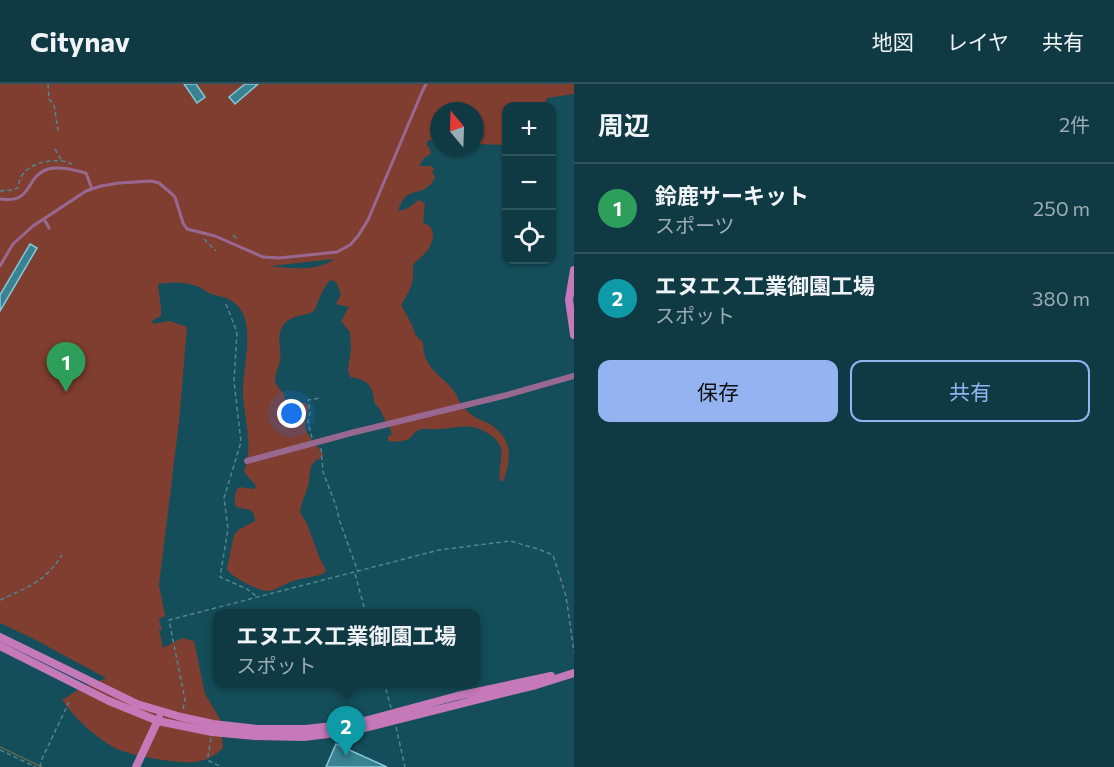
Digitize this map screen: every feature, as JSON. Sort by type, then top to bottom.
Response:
[{"type":"street","points":[[574,270],[569,300],[574,335]]},
{"type":"street","points":[[247,461],[574,376]]},
{"type":"street","points":[[0,637],[160,716],[181,717],[233,727],[281,730],[328,727],[393,717]]},
{"type":"street","points":[[0,646],[109,702],[212,732],[255,736],[304,737],[352,731],[457,696],[534,678],[574,672]]},
{"type":"street","points":[[136,767],[160,716]]},
{"type":"lane","points":[[0,266],[13,244],[27,231],[81,194],[119,183],[151,181],[159,183],[175,198],[187,229],[215,236],[263,257],[279,258],[337,252],[350,245],[368,220],[426,84]]},
{"type":"lane","points":[[0,199],[19,198],[39,174],[53,168],[86,173],[92,189]]},
{"type":"lane","points":[[44,219],[49,228]]},
{"type":"path","points":[[48,84],[49,99],[54,105],[58,131]]},
{"type":"path","points":[[55,149],[62,161]]},
{"type":"path","points":[[205,239],[216,251]]},
{"type":"path","points":[[226,304],[237,332],[234,381],[241,442],[224,498],[228,529],[220,577],[258,597]]},
{"type":"path","points":[[320,398],[308,400],[310,412],[308,422],[314,444],[321,448],[323,472],[336,506],[365,609]]},
{"type":"path","points":[[181,717],[185,700],[169,620],[439,550],[510,541],[548,552],[554,557],[566,596],[574,652]]},
{"type":"path","points":[[0,600],[36,584],[62,555]]},
{"type":"path","points":[[385,687],[405,766],[411,767]]},
{"type":"path","points":[[41,766],[41,760],[69,702]]},
{"type":"path","points":[[212,732],[209,760],[222,767]]},
{"type":"path","points":[[0,750],[36,767]]},
{"type":"shaded area","points":[[0,84],[574,84],[574,94],[547,98],[546,102],[502,102],[502,145],[484,144],[484,102],[430,102],[430,140],[426,144],[430,155],[424,158],[419,166],[431,166],[435,170],[432,171],[435,178],[425,189],[406,197],[398,211],[404,210],[418,200],[425,203],[423,223],[431,227],[433,235],[425,253],[413,265],[411,286],[401,305],[416,336],[423,342],[429,365],[454,391],[468,412],[490,424],[503,436],[509,450],[509,457],[503,481],[500,481],[501,448],[491,435],[483,430],[465,427],[422,429],[405,440],[388,441],[388,436],[392,435],[391,431],[374,402],[371,388],[365,382],[350,377],[348,370],[351,348],[350,332],[341,321],[349,307],[336,304],[341,294],[336,282],[330,280],[314,311],[290,319],[281,328],[280,361],[275,381],[288,403],[305,403],[309,406],[305,423],[306,430],[323,455],[311,466],[300,512],[326,570],[323,574],[295,580],[268,591],[246,583],[227,569],[234,535],[238,530],[255,521],[254,514],[250,510],[236,507],[235,499],[239,487],[254,489],[256,486],[244,471],[248,452],[243,393],[247,343],[245,319],[240,309],[232,301],[199,287],[178,282],[158,284],[161,316],[153,320],[152,324],[170,321],[187,327],[179,422],[159,585],[165,616],[159,619],[162,630],[159,630],[163,648],[182,638],[194,641],[205,694],[220,719],[223,748],[206,759],[187,762],[140,756],[113,747],[85,726],[62,700],[106,678],[0,623]],"holes":[[[334,259],[321,266],[304,268],[271,266]]]},
{"type":"building","points":[[184,84],[196,84],[205,97],[197,103]]},
{"type":"building","points":[[245,84],[258,84],[235,104],[229,97]]},
{"type":"building","points":[[30,244],[37,248],[0,311],[0,295]]},
{"type":"building","points":[[336,744],[387,767],[326,767]]},
{"type":"waterway","points":[[0,747],[42,767]]},
{"type":"place","name":"鈴鹿サーキット","points":[[66,392]]},
{"type":"place","name":"エヌエス工業御園工場","points":[[346,756]]}]
